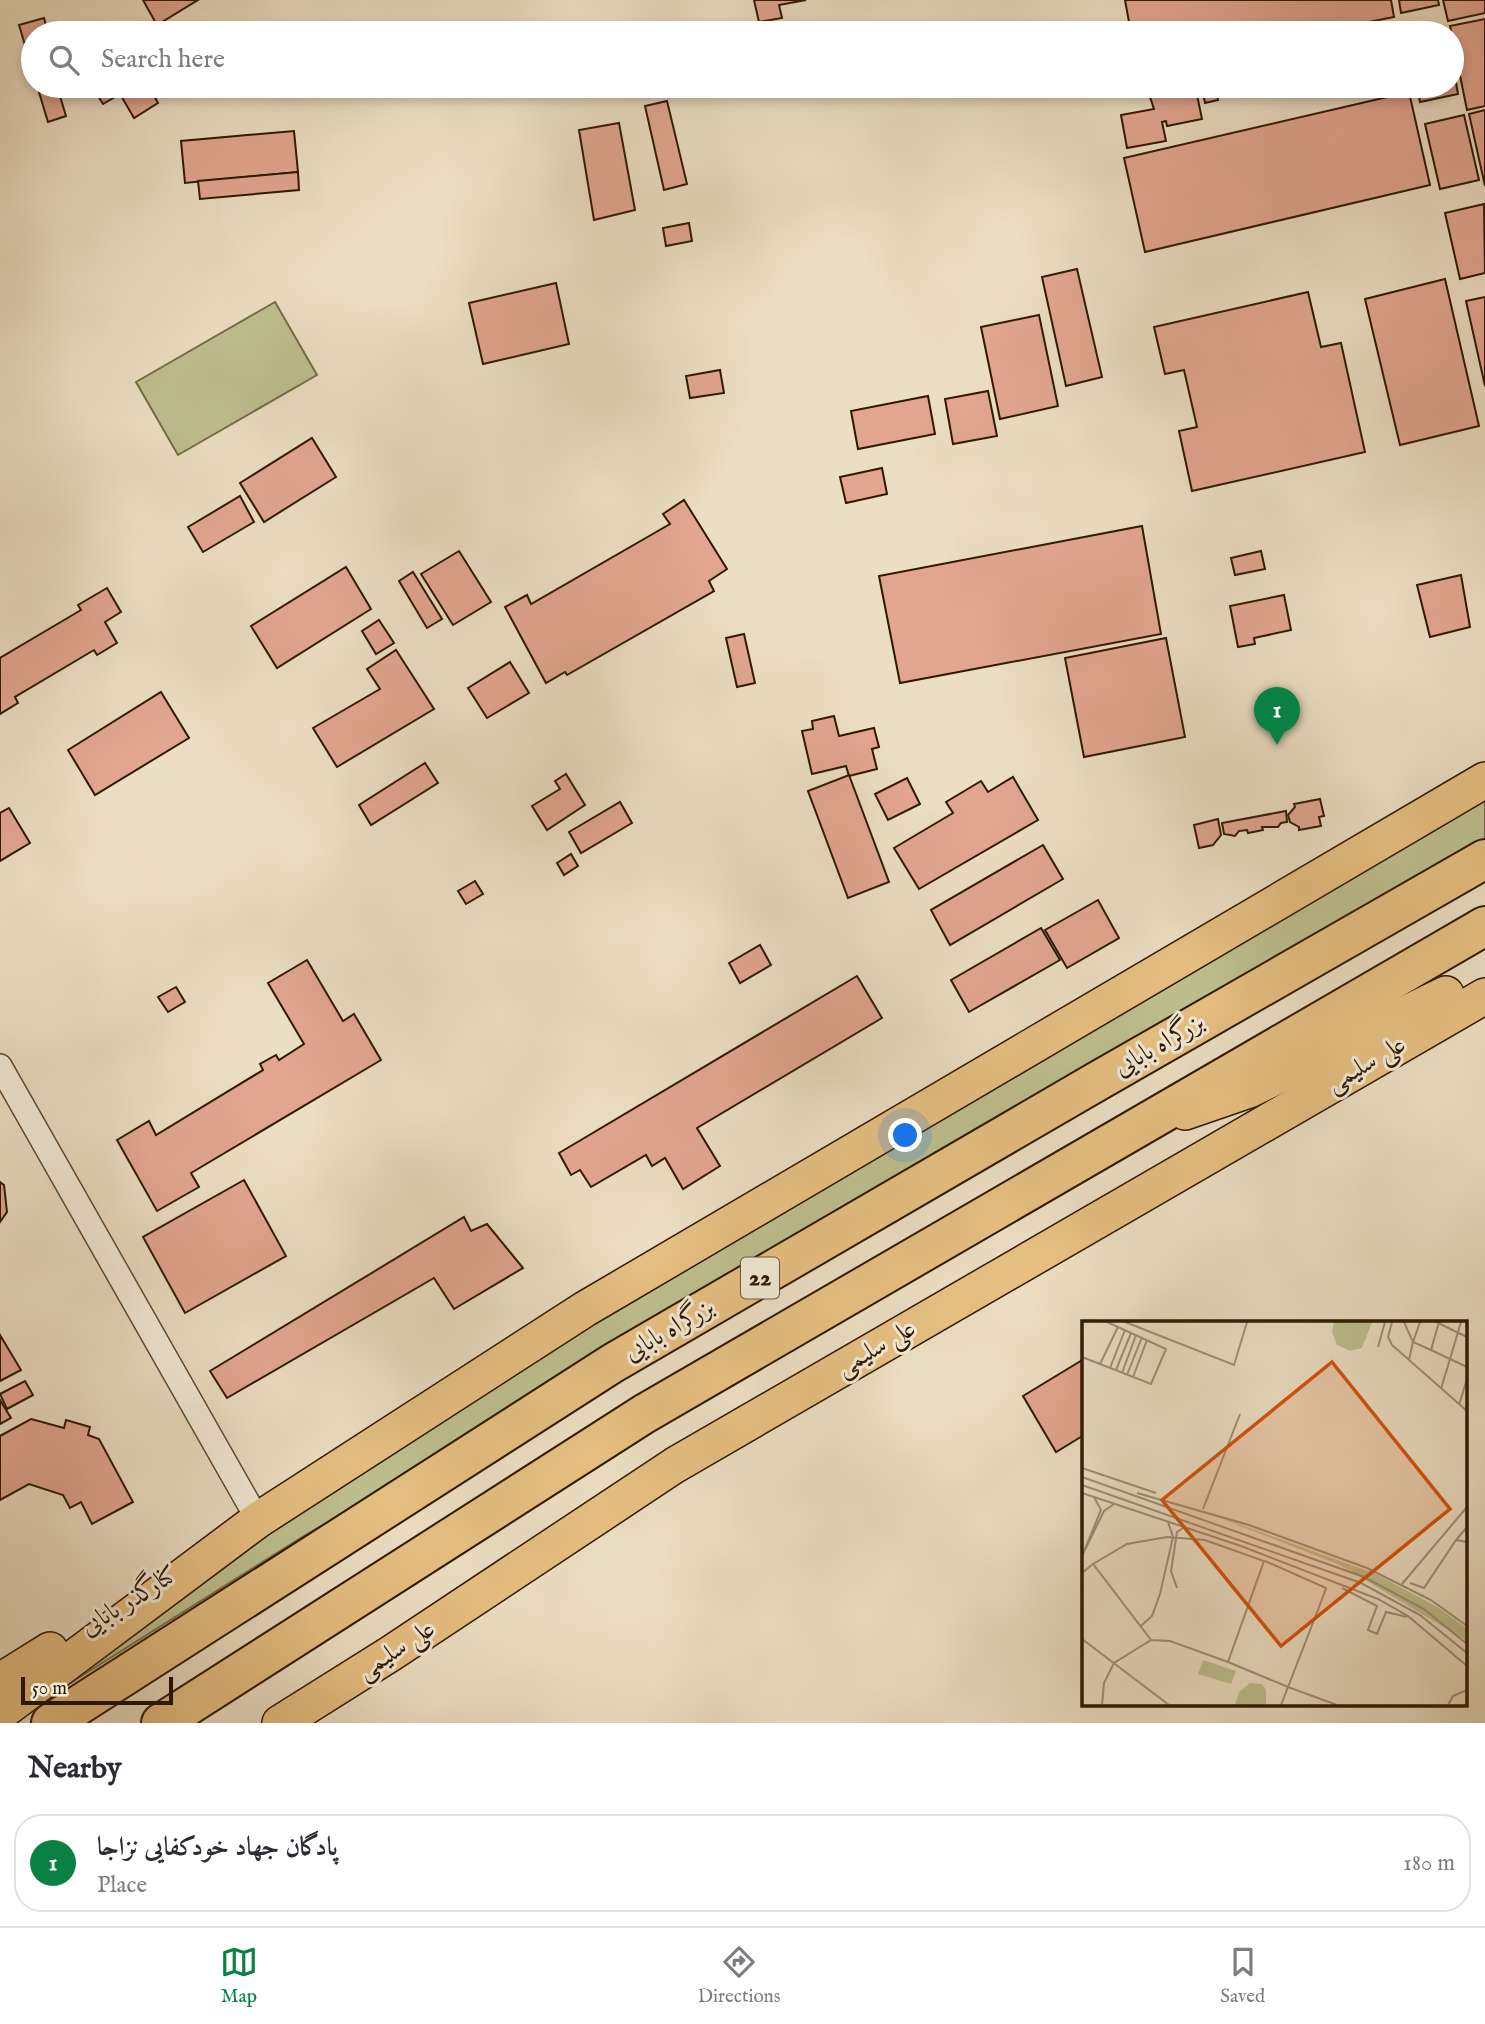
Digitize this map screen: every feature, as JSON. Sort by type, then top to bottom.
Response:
[{"type":"highway","name":"بزرگراه بابایی","points":[[51,1723],[613,1363],[1485,859]]},
{"type":"highway","name":"22","points":[[161,1723],[644,1414],[1485,926]]},
{"type":"main road","points":[[0,1713],[258,1520],[585,1309],[1485,780]]},
{"type":"main road","points":[[1125,1133],[1249,1090],[1485,975]]},
{"type":"main road","name":"علی سلیمی","points":[[280,1723],[390,1654],[676,1465],[1485,996]]},
{"type":"main road","name":"کنارگذر بابایی","points":[[0,1681],[258,1520]]},
{"type":"street","points":[[0,1066],[258,1520]]},
{"type":"green space","points":[[275,302],[317,375],[178,455],[136,382]]},
{"type":"green space","points":[[1485,799],[1485,841],[299,1539],[7,1723],[192,1576],[585,1328]]},
{"type":"building","points":[[143,0],[198,0],[164,21],[155,21]]},
{"type":"building","points":[[754,0],[806,0],[779,5],[782,18],[759,21]]},
{"type":"building","points":[[1125,0],[1391,0],[1394,17],[1374,21],[1129,21]]},
{"type":"building","points":[[1399,0],[1438,0],[1439,5],[1401,13]]},
{"type":"building","points":[[1443,0],[1485,0],[1485,13],[1448,21]]},
{"type":"building","points":[[1485,19],[1485,106],[1467,110],[1464,95],[1464,23]]},
{"type":"building","points":[[41,98],[61,98],[66,116],[48,122]]},
{"type":"building","points":[[99,98],[113,98],[103,104]]},
{"type":"building","points":[[122,98],[155,98],[158,103],[134,118]]},
{"type":"building","points":[[1150,98],[1198,98],[1202,119],[1167,126],[1166,121],[1162,122],[1166,141],[1127,148],[1121,115],[1154,109]]},
{"type":"building","points":[[1204,98],[1218,98],[1218,100],[1205,103]]},
{"type":"building","points":[[1383,98],[1410,98],[1430,185],[1145,252],[1124,158]]},
{"type":"building","points":[[1419,98],[1439,98],[1420,102]]},
{"type":"building","points":[[667,101],[687,184],[664,190],[645,106]]},
{"type":"building","points":[[1485,110],[1485,186],[1469,114]]},
{"type":"building","points":[[1464,115],[1479,180],[1440,189],[1425,124]]},
{"type":"building","points":[[619,123],[635,210],[594,220],[579,130]]},
{"type":"building","points":[[294,131],[298,172],[185,183],[181,141]]},
{"type":"building","points":[[298,172],[299,190],[200,199],[198,181]]},
{"type":"building","points":[[1484,204],[1485,273],[1460,279],[1445,213]]},
{"type":"building","points":[[689,223],[692,241],[666,246],[663,228]]},
{"type":"building","points":[[1077,269],[1102,377],[1066,386],[1042,277]]},
{"type":"building","points":[[1445,279],[1479,426],[1400,445],[1365,299]]},
{"type":"building","points":[[556,283],[569,344],[483,364],[469,303]]},
{"type":"building","points":[[1308,292],[1321,347],[1341,343],[1365,452],[1192,491],[1179,431],[1197,427],[1184,370],[1165,374],[1154,327]]},
{"type":"building","points":[[1485,297],[1485,386],[1466,301]]},
{"type":"building","points":[[1039,315],[1058,406],[1000,419],[981,327]]},
{"type":"building","points":[[720,370],[724,393],[690,398],[686,376]]},
{"type":"building","points":[[988,391],[997,436],[953,444],[945,399]]},
{"type":"building","points":[[928,396],[935,434],[858,449],[851,411]]},
{"type":"building","points":[[312,438],[336,477],[264,522],[240,483]]},
{"type":"building","points":[[882,468],[887,494],[846,503],[840,477]]},
{"type":"building","points":[[240,496],[254,522],[203,552],[188,527]]},
{"type":"building","points":[[684,500],[727,569],[709,581],[714,591],[567,675],[565,672],[546,683],[505,607],[527,595],[531,604],[670,524],[663,514]]},
{"type":"building","points":[[1142,526],[1161,634],[900,683],[879,576]]},
{"type":"building","points":[[459,551],[491,602],[453,625],[421,574]]},
{"type":"building","points":[[1261,551],[1265,569],[1235,575],[1231,558]]},
{"type":"building","points":[[346,567],[371,609],[277,668],[251,626]]},
{"type":"building","points":[[413,572],[442,619],[427,628],[399,581]]},
{"type":"building","points":[[1461,575],[1470,627],[1430,637],[1417,585]]},
{"type":"building","points":[[107,588],[121,612],[105,622],[117,643],[97,655],[94,650],[15,697],[18,703],[0,714],[0,658],[81,610],[78,605]]},
{"type":"building","points":[[1284,595],[1291,630],[1254,638],[1255,644],[1238,647],[1230,606]]},
{"type":"building","points":[[379,620],[394,643],[376,654],[362,631]]},
{"type":"building","points":[[744,634],[755,683],[737,687],[726,638]]},
{"type":"building","points":[[1166,638],[1185,737],[1084,757],[1065,658]]},
{"type":"building","points":[[396,650],[434,709],[337,767],[313,728],[380,689],[367,669]]},
{"type":"building","points":[[510,662],[529,693],[487,718],[468,688]]},
{"type":"building","points":[[161,692],[189,738],[95,795],[68,750]]},
{"type":"building","points":[[834,716],[839,736],[874,728],[879,747],[872,749],[877,769],[849,776],[846,766],[812,774],[802,731],[813,729],[812,721]]},
{"type":"building","points":[[425,763],[438,783],[371,825],[359,805]]},
{"type":"building","points":[[566,774],[585,805],[547,830],[532,806],[560,789],[555,781]]},
{"type":"building","points":[[849,775],[889,882],[848,898],[808,791]]},
{"type":"building","points":[[1013,777],[1038,820],[919,889],[894,848],[953,813],[946,802],[981,781],[988,792]]},
{"type":"building","points":[[907,778],[920,804],[888,820],[875,794]]},
{"type":"building","points":[[1320,799],[1324,816],[1319,817],[1321,826],[1299,830],[1299,827],[1290,822],[1288,815],[1295,807],[1294,804]]},
{"type":"building","points":[[620,802],[632,823],[581,853],[569,832]]},
{"type":"building","points":[[9,808],[30,843],[0,861],[0,813]]},
{"type":"building","points":[[1286,811],[1287,822],[1278,827],[1262,827],[1263,830],[1248,833],[1247,830],[1239,831],[1235,836],[1224,834],[1222,823]]},
{"type":"building","points":[[1218,819],[1221,835],[1213,845],[1199,848],[1194,825]]},
{"type":"building","points":[[1043,845],[1063,879],[950,945],[931,910]]},
{"type":"building","points":[[571,854],[578,866],[564,875],[557,863]]},
{"type":"building","points":[[475,881],[483,894],[466,904],[458,891]]},
{"type":"building","points":[[1098,900],[1119,938],[1067,968],[1045,930]]},
{"type":"building","points":[[1041,928],[1060,960],[969,1012],[951,980]]},
{"type":"building","points":[[760,945],[771,965],[740,983],[729,963]]},
{"type":"building","points":[[307,960],[343,1021],[354,1014],[381,1060],[191,1173],[199,1187],[157,1211],[117,1140],[149,1121],[156,1135],[263,1070],[260,1064],[276,1055],[279,1060],[304,1044],[268,983]]},
{"type":"building","points":[[857,976],[882,1018],[697,1128],[720,1166],[683,1189],[665,1158],[652,1166],[646,1155],[591,1187],[580,1170],[571,1175],[559,1153]]},
{"type":"building","points":[[176,987],[185,1002],[168,1012],[158,997]]},
{"type":"building","points":[[244,1180],[286,1256],[185,1313],[143,1237]]},
{"type":"building","points":[[0,1182],[4,1185],[7,1212],[0,1222]]},
{"type":"building","points":[[464,1217],[471,1231],[487,1224],[523,1268],[454,1309],[434,1278],[227,1398],[210,1371]]},
{"type":"building","points":[[0,1335],[21,1370],[0,1381]]},
{"type":"building","points":[[1082,1360],[1082,1436],[1056,1452],[1023,1396]]},
{"type":"building","points":[[25,1381],[33,1395],[7,1409],[0,1394]]},
{"type":"building","points":[[0,1400],[11,1418],[0,1424]]},
{"type":"building","points":[[31,1419],[64,1428],[66,1420],[90,1427],[88,1435],[99,1439],[133,1502],[92,1524],[81,1502],[70,1508],[63,1495],[29,1484],[0,1500],[0,1436]]},
{"type":"place","name":"پادگان جهاد خودکفایی نزاجا","points":[[1277,745]]}]
